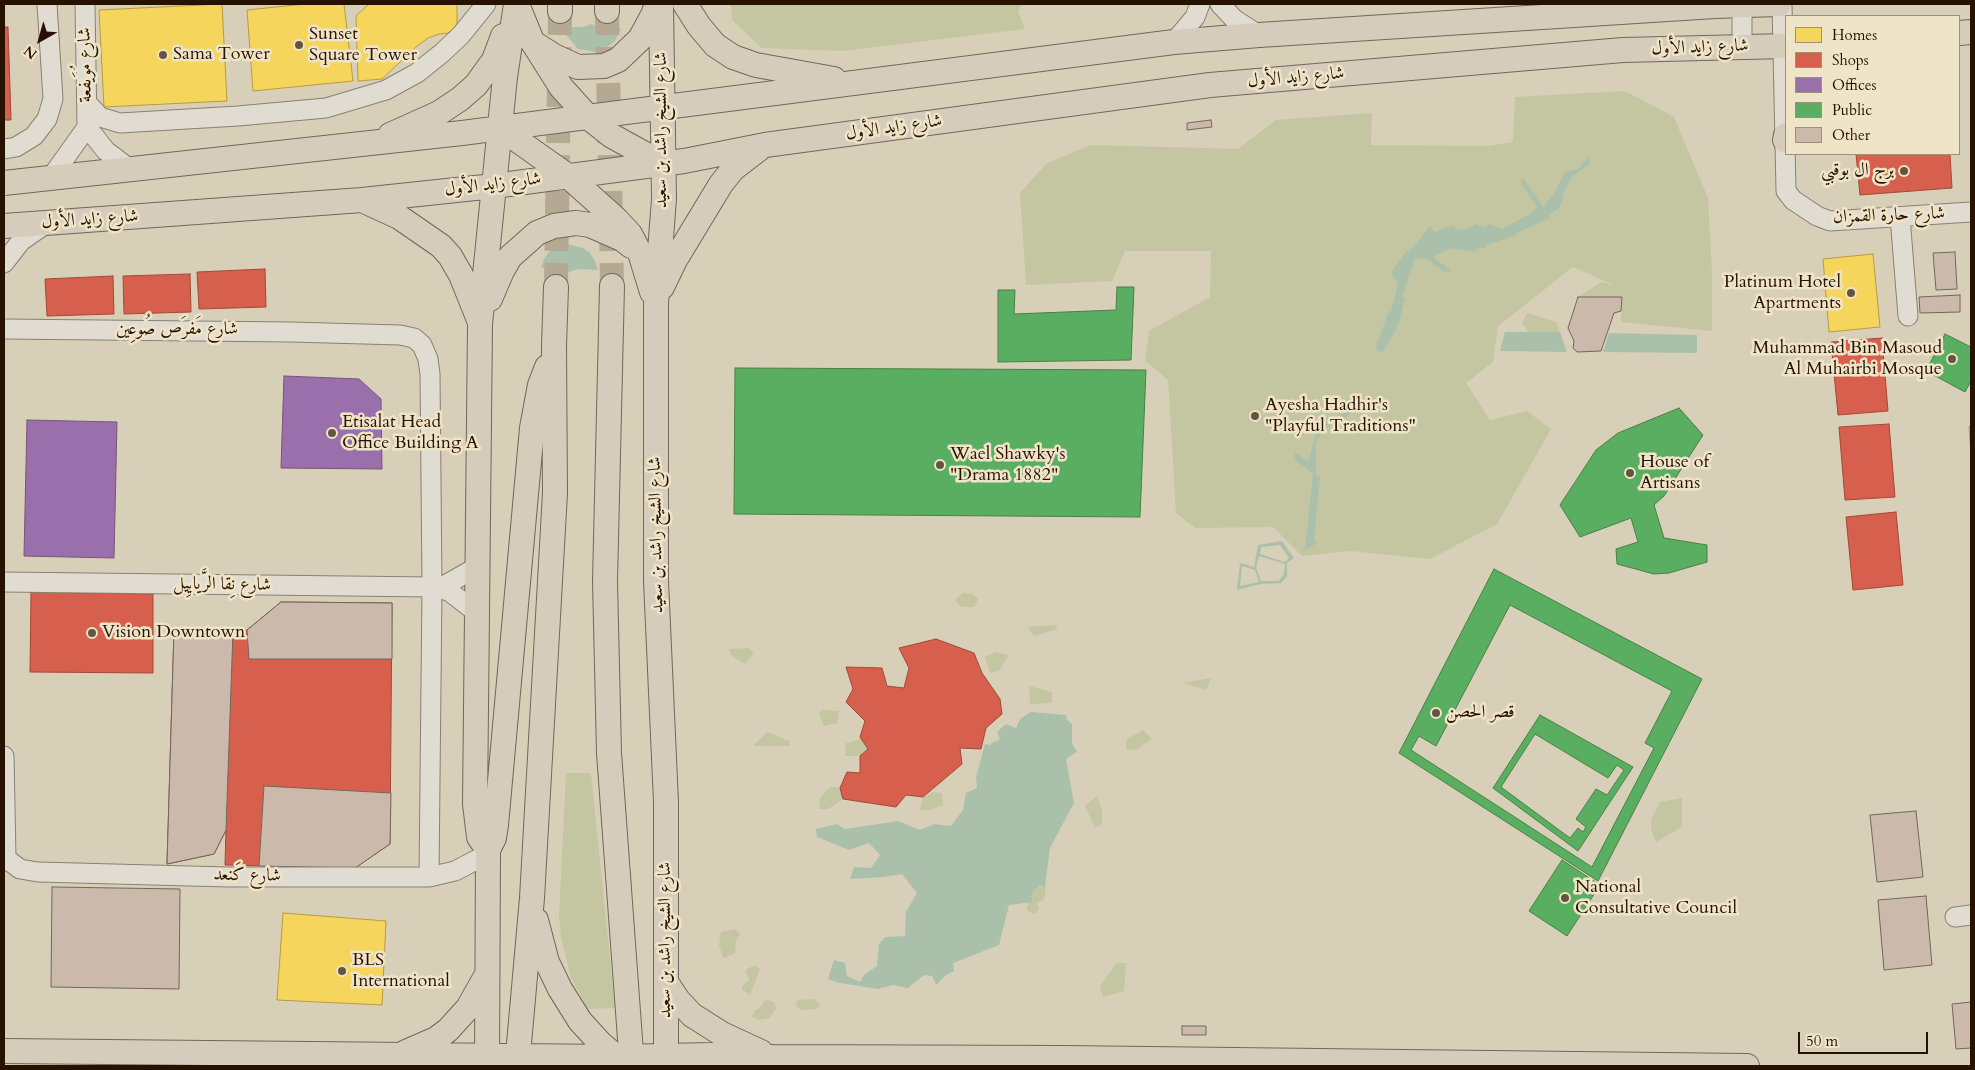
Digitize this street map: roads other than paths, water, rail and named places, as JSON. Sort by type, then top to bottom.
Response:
[{"type":"main road","points":[[516,4],[532,41],[560,87],[588,116],[612,136],[663,164]]},
{"type":"main road","points":[[488,850],[479,837],[475,804],[480,324],[500,128],[516,4]]},
{"type":"main road","points":[[372,143],[439,113],[460,100],[476,85],[494,60],[516,4]]},
{"type":"main road","points":[[532,41],[565,62],[578,66],[604,66],[618,60],[640,39],[659,4]]},
{"type":"main road","name":"شارع الشيخ راشد بن سعيد","points":[[659,4],[663,210],[656,303],[656,580],[666,802],[666,1061]]},
{"type":"main road","points":[[685,4],[699,26],[715,45],[733,57],[756,65],[855,83]]},
{"type":"main road","points":[[4,183],[500,128],[1174,42],[1259,35],[1780,4]]},
{"type":"main road","name":"شارع زايد الأول","points":[[4,226],[362,200],[494,186],[705,158],[765,144],[1210,85],[1623,50],[1785,46]]},
{"type":"main road","points":[[500,128],[568,176],[630,234],[640,253],[656,303]]},
{"type":"main road","points":[[656,303],[675,260],[720,184],[734,169],[765,144]]},
{"type":"main road","points":[[362,200],[399,217],[441,246],[450,256],[461,275],[480,324]]},
{"type":"main road","points":[[480,324],[502,271],[510,257],[537,233],[554,226],[576,223],[590,225],[622,239],[640,253]]},
{"type":"main road","name":"شارع الشيخ راشد بن سعيد","points":[[612,286],[605,581],[609,753],[627,1062]]},
{"type":"main road","points":[[518,1061],[532,898],[555,493],[554,346],[556,287]]},
{"type":"main road","points":[[481,1063],[486,974],[488,850],[494,838],[496,825],[532,428],[540,386],[554,346]]},
{"type":"main road","points":[[532,898],[539,935],[547,962],[560,990],[580,1021],[627,1062]]},
{"type":"main road","points":[[397,1056],[436,1039],[448,1030],[468,1008],[486,974]]},
{"type":"main road","points":[[666,982],[678,1000],[692,1015],[740,1043],[774,1058]]},
{"type":"main road","points":[[4,1052],[446,1056],[481,1063],[518,1061],[666,1061],[711,1055],[774,1058],[1083,1058],[1747,1066]]},
{"type":"street","points":[[4,149],[16,146],[34,136],[47,119],[53,99],[47,4]]},
{"type":"street","name":"شارع مُوَيفعة","points":[[50,178],[87,127],[85,4]]},
{"type":"street","points":[[87,103],[100,117],[120,123],[238,116],[326,108],[386,90],[417,73],[461,35],[486,4]]},
{"type":"street","points":[[1174,42],[1190,24],[1200,4]]},
{"type":"street","points":[[1220,4],[1234,19],[1259,35]]},
{"type":"street","points":[[1780,4],[1785,46]]},
{"type":"street","points":[[1742,5],[1742,46]]},
{"type":"street","name":"شارع مُوَيفعة","points":[[87,127],[106,151],[130,169]]},
{"type":"street","name":"شارع حارة القمزان","points":[[1786,155],[1786,191],[1804,209],[1830,221],[1971,212]]},
{"type":"street","points":[[1900,217],[1908,316]]},
{"type":"street","points":[[4,263],[21,241],[48,223]]},
{"type":"street","name":"شارع مَفرَص صُوعِين","points":[[4,329],[349,333],[408,336],[414,338],[422,345],[428,360],[430,374],[436,588]]},
{"type":"street","name":"شارع نِقا الرَّيايِيل","points":[[436,588],[477,568]]},
{"type":"street","name":"شارع نِقا الرَّيايِيل","points":[[4,582],[436,588],[460,598],[476,612]]},
{"type":"street","points":[[429,878],[436,588]]},
{"type":"street","points":[[4,756],[5,857]]},
{"type":"street","name":"شارع كَنعد","points":[[5,857],[20,869],[38,872],[228,877],[429,878],[461,869],[488,850]]},
{"type":"tunnel","points":[[556,287],[560,11]]},
{"type":"tunnel","points":[[607,11],[612,286]]},
{"type":"place","name":"Sunset Square Tower","points":[[299,45]]},
{"type":"place","name":"Sama Tower","points":[[163,55]]},
{"type":"place","name":"برج ال بوقبي","points":[[1904,171]]},
{"type":"place","name":"Platinum Hotel Apartments","points":[[1851,293]]},
{"type":"place","name":"Muhammad Bin Masoud Al Muhairbi Mosque","points":[[1952,359]]},
{"type":"place","name":"Ayesha Hadhir's \"Playful Traditions\"","points":[[1255,416]]},
{"type":"place","name":"Etisalat Head Office Building A","points":[[332,433]]},
{"type":"place","name":"Wael Shawky's \"Drama 1882\"","points":[[940,465]]},
{"type":"place","name":"House of Artisans","points":[[1630,473]]},
{"type":"place","name":"Vision Downtown","points":[[92,633]]},
{"type":"place","name":"قصر الحصن","points":[[1436,713]]},
{"type":"place","name":"National Consultative Council","points":[[1565,898]]},
{"type":"place","name":"BLS International","points":[[342,971]]}]
